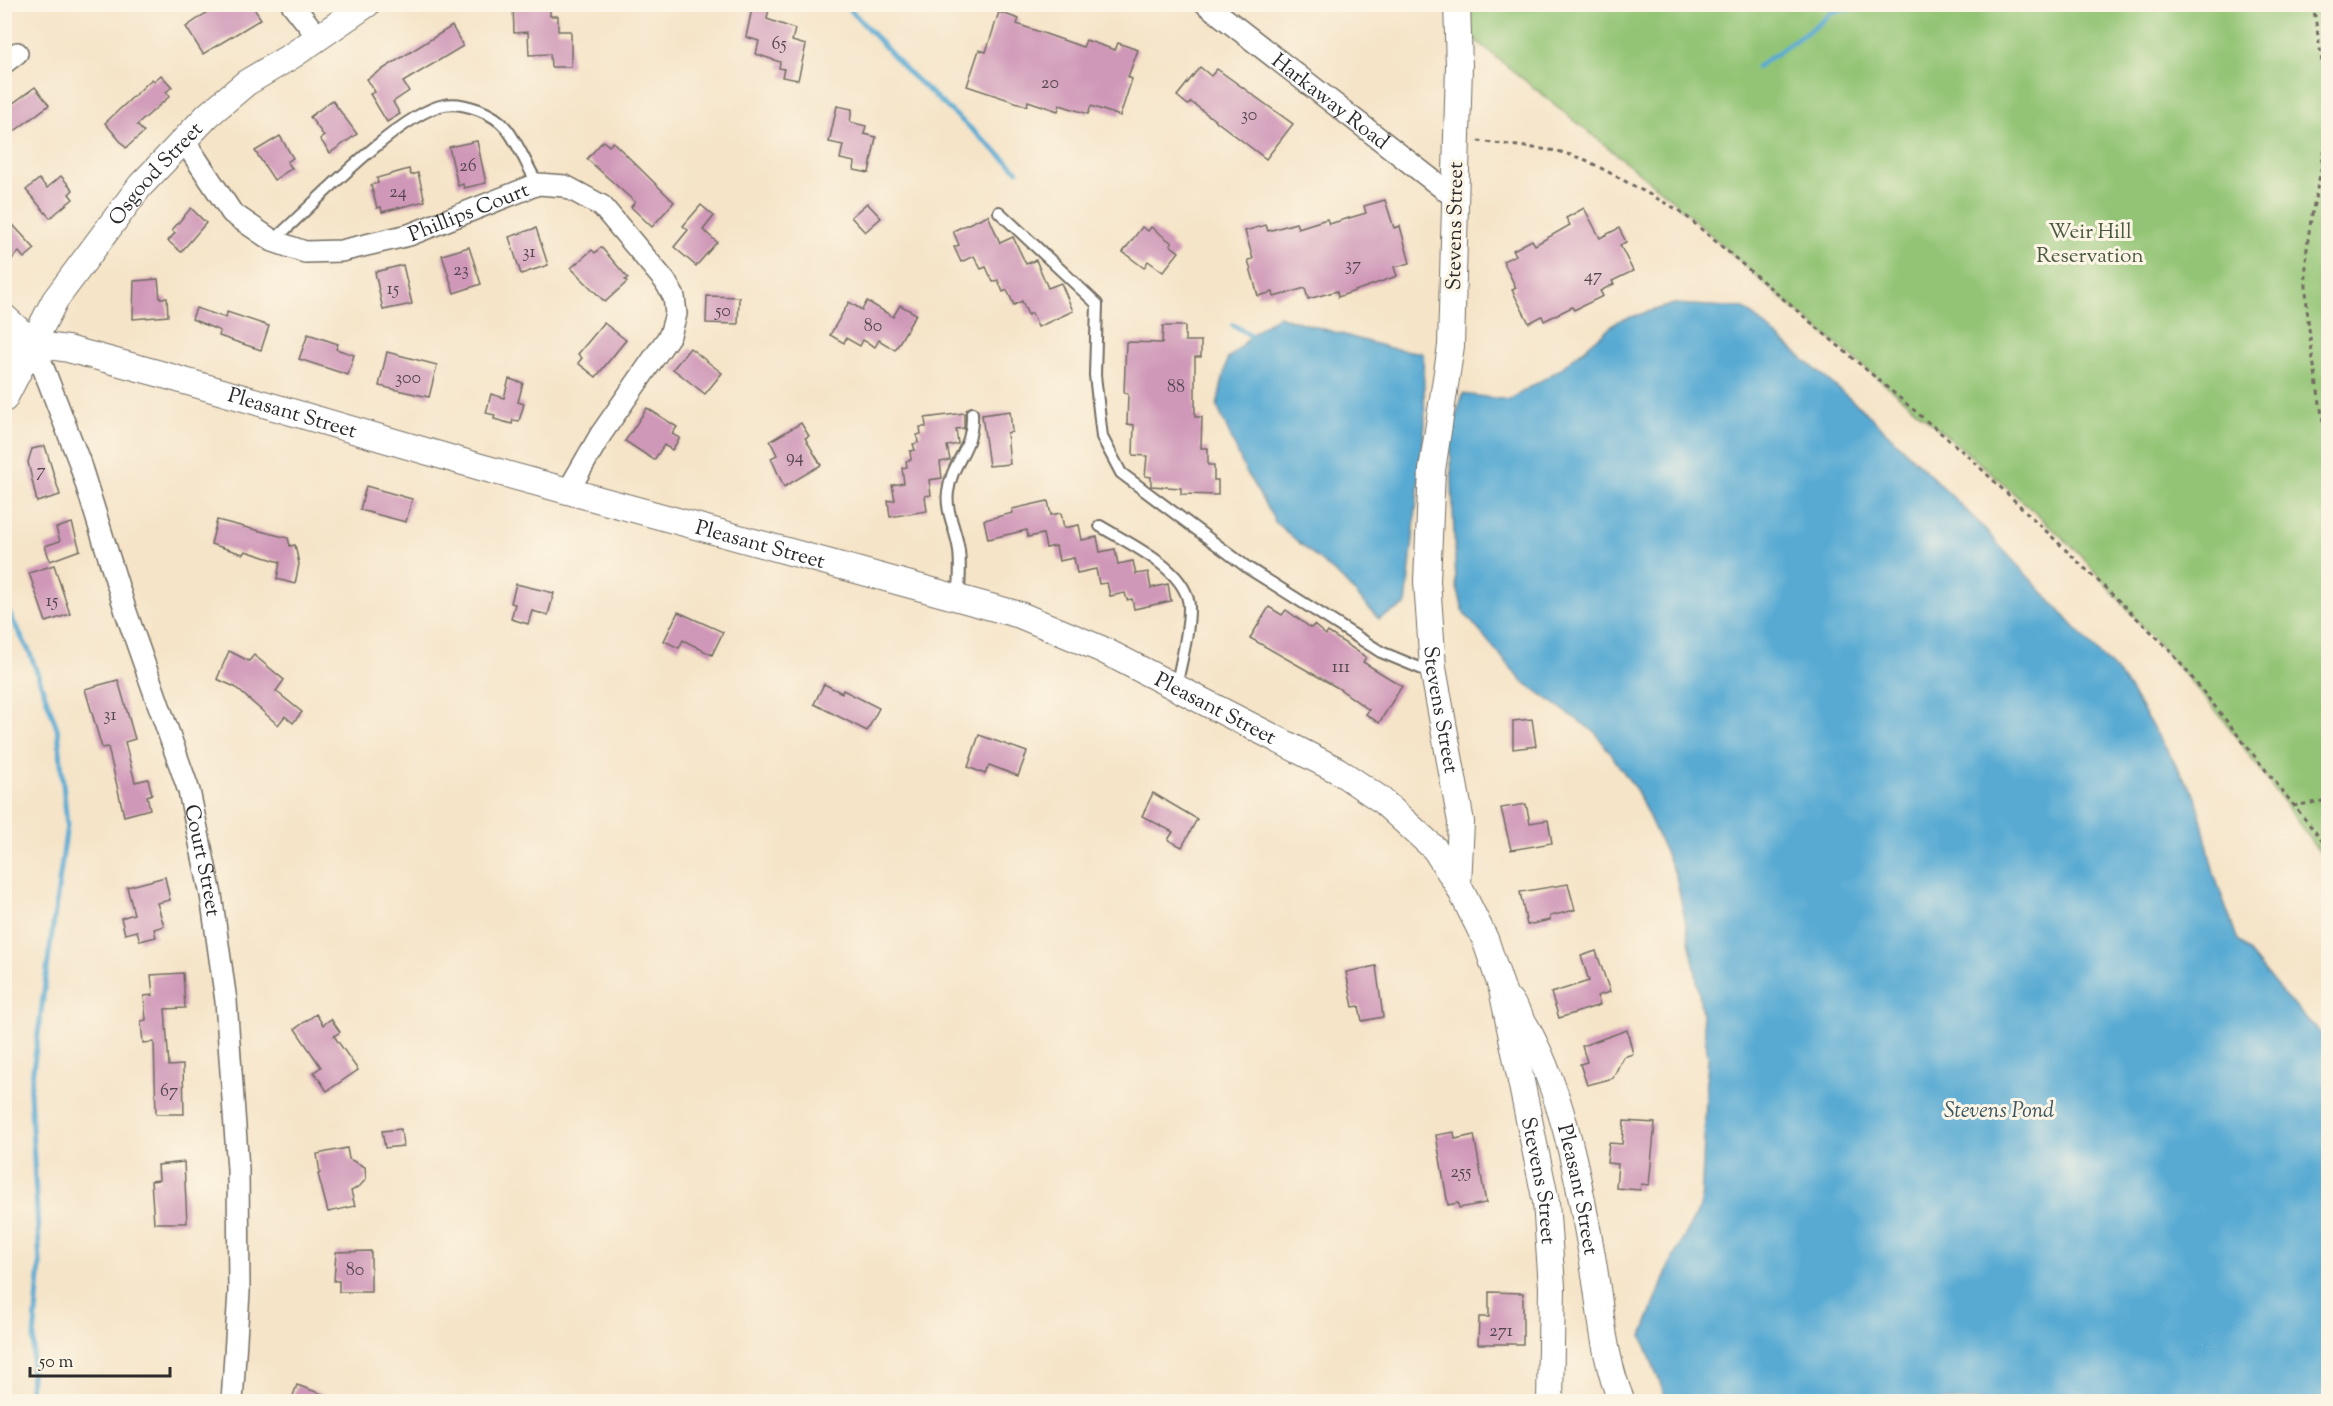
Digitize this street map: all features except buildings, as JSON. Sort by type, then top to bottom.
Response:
[{"type":"street","points":[[292,4],[318,38]]},
{"type":"street","name":"Osgood Street","points":[[4,399],[55,300],[104,231],[140,186],[183,139],[246,83],[367,4]]},
{"type":"street","name":"Harkaway Road","points":[[1206,4],[1454,197]]},
{"type":"street","name":"Stevens Street","points":[[1457,4],[1459,66],[1450,346],[1429,505],[1427,581],[1435,674],[1461,822],[1458,885],[1485,939],[1502,989],[1546,1202],[1552,1287],[1550,1401]]},
{"type":"street","name":"Phillips Court","points":[[183,139],[232,213],[273,241],[305,252],[340,251],[409,235],[538,184],[565,186],[602,206],[665,281],[674,297],[676,314],[670,335],[601,434],[568,491]]},
{"type":"street","points":[[4,317],[34,344]]},
{"type":"street","name":"Pleasant Street","points":[[4,348],[34,344],[68,349],[568,491],[1020,615],[1101,649],[1337,770],[1380,799],[1435,849],[1458,885]]},
{"type":"street","name":"Court Street","points":[[34,344],[79,461],[126,612],[189,792],[211,895],[226,1000],[238,1169],[239,1292],[232,1401]]},
{"type":"street","name":"Pleasant Street","points":[[1502,989],[1519,1014],[1551,1082],[1565,1129],[1593,1261],[1610,1364],[1622,1401]]},
{"type":"lane","points":[[273,241],[388,136],[423,112],[445,104],[465,105],[488,114],[506,128],[538,184]]},
{"type":"lane","points":[[999,212],[1097,304],[1095,375],[1102,437],[1121,473],[1248,568],[1381,652],[1435,674]]},
{"type":"lane","points":[[959,598],[959,550],[949,512],[947,494],[952,472],[966,451],[973,429],[972,413]]},
{"type":"lane","points":[[1100,526],[1172,571],[1185,591],[1189,608],[1176,687]]},
{"type":"path","points":[[2313,4],[2328,100]]},
{"type":"path","points":[[2328,123],[2324,166],[2314,200],[2306,263],[2308,318],[2328,453]]},
{"type":"path","points":[[1456,141],[1501,143],[1558,151],[1586,160],[1680,211],[1969,457],[2169,650],[2328,848]]},
{"type":"path","points":[[2293,806],[2322,801],[2328,804]]},
{"type":"green space","name":"Weir Hill Reservation","points":[[1465,5],[2328,5],[2328,864],[2224,720],[2076,550],[1989,471],[1766,285],[1668,196],[1465,32]]},
{"type":"water","name":"Stevens Pond","points":[[1674,304],[1744,308],[1871,417],[1976,520],[2124,681],[2196,797],[2214,874],[2237,938],[2282,993],[2328,1041],[2328,1401],[1667,1401],[1642,1336],[1669,1266],[1701,1205],[1708,1056],[1696,974],[1676,876],[1637,791],[1596,733],[1522,681],[1464,613],[1456,584],[1450,435],[1463,394],[1509,400],[1559,370],[1618,321]]},
{"type":"water","points":[[1278,316],[1390,348],[1423,353],[1425,424],[1406,605],[1379,619],[1342,579],[1276,523],[1246,472],[1217,406],[1227,360],[1256,331]]},
{"type":"waterway","points":[[845,4],[910,74],[1018,171]]},
{"type":"waterway","points":[[1757,67],[1820,23],[1831,12],[1877,4]]},
{"type":"waterway","points":[[1233,325],[1256,338]]},
{"type":"waterway","points":[[4,604],[30,653],[58,731],[67,825],[30,1092],[40,1264],[29,1402]]}]
